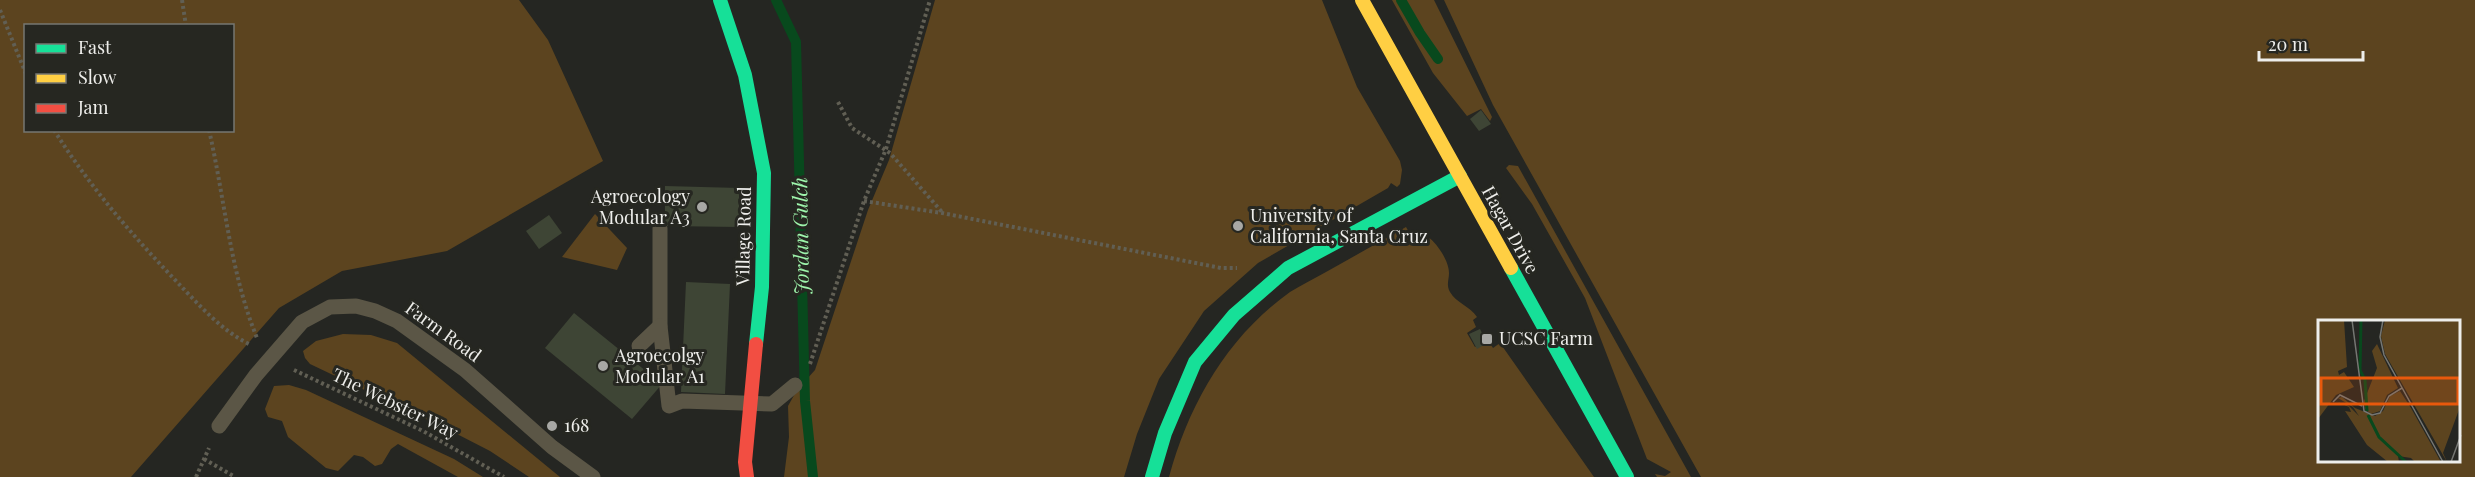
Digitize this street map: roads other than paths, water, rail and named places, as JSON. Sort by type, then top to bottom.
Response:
[{"type":"street","name":"Village Road","points":[[720,0],[745,75],[764,173],[762,287],[745,462],[747,477]]},
{"type":"street","name":"Hagar Drive","points":[[1362,0],[1627,477]]},
{"type":"street","points":[[1152,477],[1165,433],[1195,362],[1234,315],[1288,268],[1461,176]]},
{"type":"lane","points":[[660,228],[660,326],[669,406],[682,401],[772,404],[795,385]]},
{"type":"lane","name":"Farm Road","points":[[219,426],[267,353],[302,322],[330,308],[356,306],[375,311],[397,321],[465,370],[552,447],[593,477]]},
{"type":"lane","points":[[639,346],[660,326]]},
{"type":"waterway","name":"Jordan Gulch","points":[[776,0],[796,42],[805,401],[813,477]]},
{"type":"waterway","points":[[1401,0],[1438,59]]},
{"type":"place","name":"Agroecology Modular A3","points":[[702,207]]},
{"type":"place","name":"University of California, Santa Cruz","points":[[1238,226]]},
{"type":"place","name":"UCSC Farm","points":[[1487,339]]},
{"type":"place","name":"Agroecolgy Modular A1","points":[[603,366]]},
{"type":"place","name":"168","points":[[552,426]]}]
